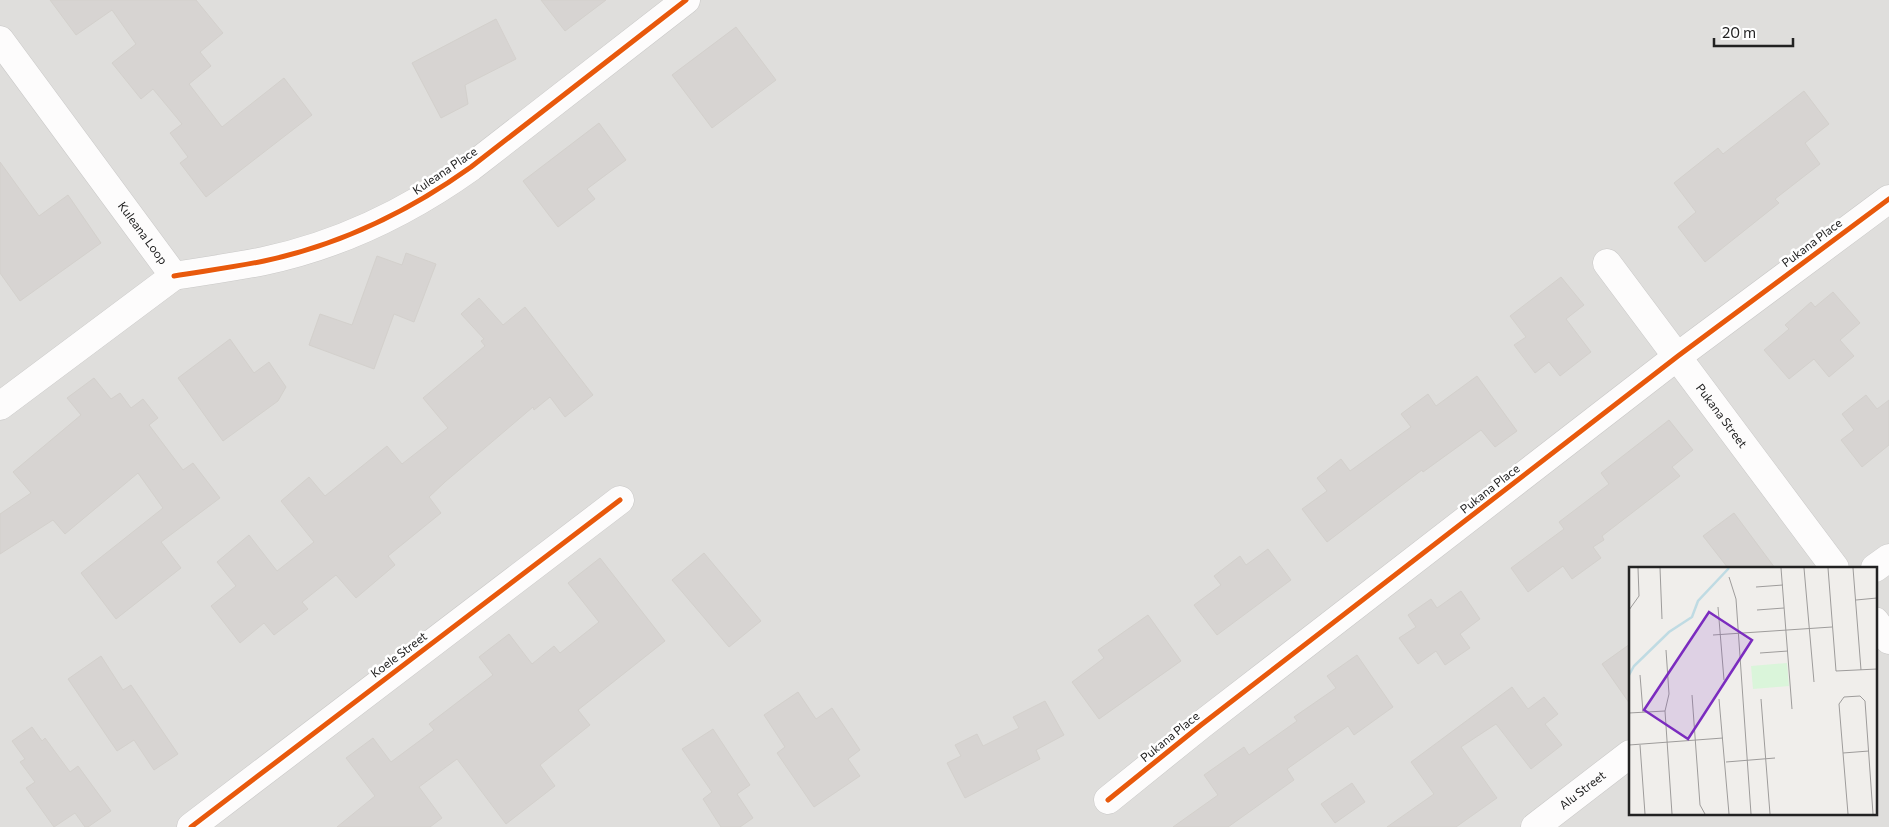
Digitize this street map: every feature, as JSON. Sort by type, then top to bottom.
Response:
[{"type":"street","name":"Kuleana Place","points":[[174,276],[264,261],[315,248],[362,230],[399,212],[442,188],[471,167],[686,0]]},
{"type":"street","name":"Kuleana Loop","points":[[0,40],[174,276],[0,406]]},
{"type":"street","name":"Pukana Place","points":[[1108,800],[1207,720],[1678,356],[1889,199]]},
{"type":"street","name":"Pukana Street","points":[[1607,263],[1835,567]]},
{"type":"street","name":"Koele Street","points":[[191,827],[620,500]]},
{"type":"street","points":[[1876,567],[1889,558]]},
{"type":"street","points":[[1876,622],[1889,640]]},
{"type":"street","name":"Alu Street","points":[[1535,827],[1629,755]]},
{"type":"shaded area","points":[[0,0],[1889,0],[1889,827],[0,827]]},
{"type":"building","points":[[50,0],[196,0],[223,33],[200,52],[211,66],[189,84],[222,127],[284,78],[312,115],[206,197],[180,163],[188,157],[170,133],[182,124],[153,89],[141,99],[112,63],[136,44],[112,10],[76,35]]},
{"type":"building","points":[[541,0],[606,0],[565,31]]},
{"type":"building","points":[[496,19],[516,59],[465,85],[468,104],[441,118],[412,63]]},
{"type":"building","points":[[736,27],[776,80],[712,128],[672,75]]},
{"type":"building","points":[[1804,91],[1829,124],[1805,143],[1820,164],[1775,199],[1779,203],[1705,262],[1678,227],[1696,212],[1674,183],[1718,148],[1723,154]]},
{"type":"building","points":[[599,123],[626,160],[587,189],[595,199],[558,227],[523,181]]},
{"type":"building","points":[[0,162],[39,216],[68,195],[101,243],[20,301],[0,273]]},
{"type":"building","points":[[406,253],[436,264],[414,322],[394,314],[374,369],[309,345],[320,314],[352,325],[377,256],[402,265]]},
{"type":"building","points":[[1561,277],[1584,305],[1566,319],[1591,352],[1560,376],[1549,362],[1535,373],[1514,345],[1526,337],[1510,316]]},
{"type":"building","points":[[1833,292],[1860,323],[1840,340],[1854,356],[1829,377],[1814,359],[1789,379],[1764,350],[1789,329],[1785,325],[1811,302],[1815,307]]},
{"type":"building","points":[[479,298],[503,325],[525,307],[593,395],[565,417],[550,397],[534,410],[533,407],[445,482],[429,497],[441,513],[388,556],[395,565],[356,598],[336,575],[302,602],[308,609],[274,635],[264,623],[240,643],[211,606],[236,586],[217,562],[249,535],[277,571],[314,542],[281,501],[309,477],[325,496],[387,446],[402,464],[448,428],[423,398],[485,346],[481,341],[484,339],[461,314]]},
{"type":"building","points":[[230,339],[254,373],[269,362],[286,387],[278,401],[223,441],[178,378]]},
{"type":"building","points":[[1477,376],[1517,431],[1495,447],[1481,430],[1423,472],[1422,470],[1327,542],[1302,509],[1327,491],[1317,478],[1341,459],[1350,471],[1411,427],[1401,414],[1428,394],[1436,406]]},
{"type":"building","points":[[94,378],[111,399],[120,393],[131,408],[143,399],[158,418],[149,425],[183,470],[193,463],[220,498],[161,542],[181,568],[116,619],[81,573],[163,508],[138,473],[65,534],[53,520],[0,554],[0,514],[31,493],[13,472],[81,415],[67,398]]},
{"type":"building","points":[[1866,395],[1877,409],[1889,400],[1889,445],[1862,467],[1841,440],[1854,430],[1842,414]]},
{"type":"building","points":[[1669,420],[1693,450],[1672,467],[1680,476],[1602,536],[1604,540],[1593,547],[1601,558],[1572,579],[1563,566],[1528,592],[1511,568],[1564,529],[1559,522],[1609,484],[1601,473]]},
{"type":"building","points":[[1734,513],[1774,567],[1727,567],[1703,536]]},
{"type":"building","points":[[1268,549],[1291,580],[1217,635],[1194,605],[1221,585],[1214,576],[1240,556],[1246,565]]},
{"type":"building","points":[[704,553],[761,621],[729,647],[672,580]]},
{"type":"building","points":[[600,558],[665,641],[578,710],[590,725],[540,765],[555,786],[506,824],[457,759],[419,787],[442,818],[430,827],[337,827],[375,796],[346,758],[373,738],[391,762],[434,730],[429,724],[493,675],[479,657],[509,634],[532,664],[554,646],[560,653],[599,622],[568,583]]},
{"type":"building","points":[[1461,591],[1480,619],[1460,634],[1470,648],[1445,665],[1436,651],[1418,664],[1399,638],[1416,627],[1408,615],[1431,599],[1437,608]]},
{"type":"building","points":[[1148,615],[1181,661],[1099,719],[1072,682],[1104,658],[1098,650]]},
{"type":"building","points":[[1629,645],[1629,703],[1602,664]]},
{"type":"building","points":[[1357,655],[1393,707],[1354,735],[1348,726],[1287,769],[1294,780],[1228,827],[1173,827],[1218,795],[1204,775],[1244,747],[1249,755],[1297,721],[1294,717],[1336,688],[1327,676]]},
{"type":"building","points":[[101,656],[123,690],[131,685],[178,754],[154,770],[134,740],[117,751],[68,679]]},
{"type":"building","points":[[1512,687],[1528,709],[1544,697],[1558,714],[1545,724],[1562,745],[1531,769],[1496,724],[1461,747],[1497,798],[1456,827],[1387,827],[1434,794],[1411,762]]},
{"type":"building","points":[[798,692],[816,719],[832,708],[860,750],[848,759],[860,776],[814,807],[777,753],[785,747],[764,715]]},
{"type":"building","points":[[1045,701],[1064,735],[1036,750],[1040,759],[965,798],[947,763],[961,756],[955,745],[977,734],[983,746],[1019,728],[1013,717]]},
{"type":"building","points":[[32,727],[42,741],[45,738],[70,772],[78,766],[111,811],[88,827],[85,827],[75,813],[54,827],[26,788],[35,782],[20,762],[25,759],[12,741]]},
{"type":"building","points":[[713,729],[750,785],[737,794],[753,818],[740,827],[721,827],[703,799],[712,792],[682,749]]},
{"type":"building","points":[[1352,783],[1365,802],[1335,823],[1321,804]]},
{"type":"cycle path","points":[[174,276],[253,263],[292,254],[346,236],[398,212],[471,167],[686,0]]},
{"type":"cycle path","points":[[1108,800],[1201,725],[1678,356],[1889,199]]},
{"type":"cycle path","points":[[191,827],[620,500]]}]
